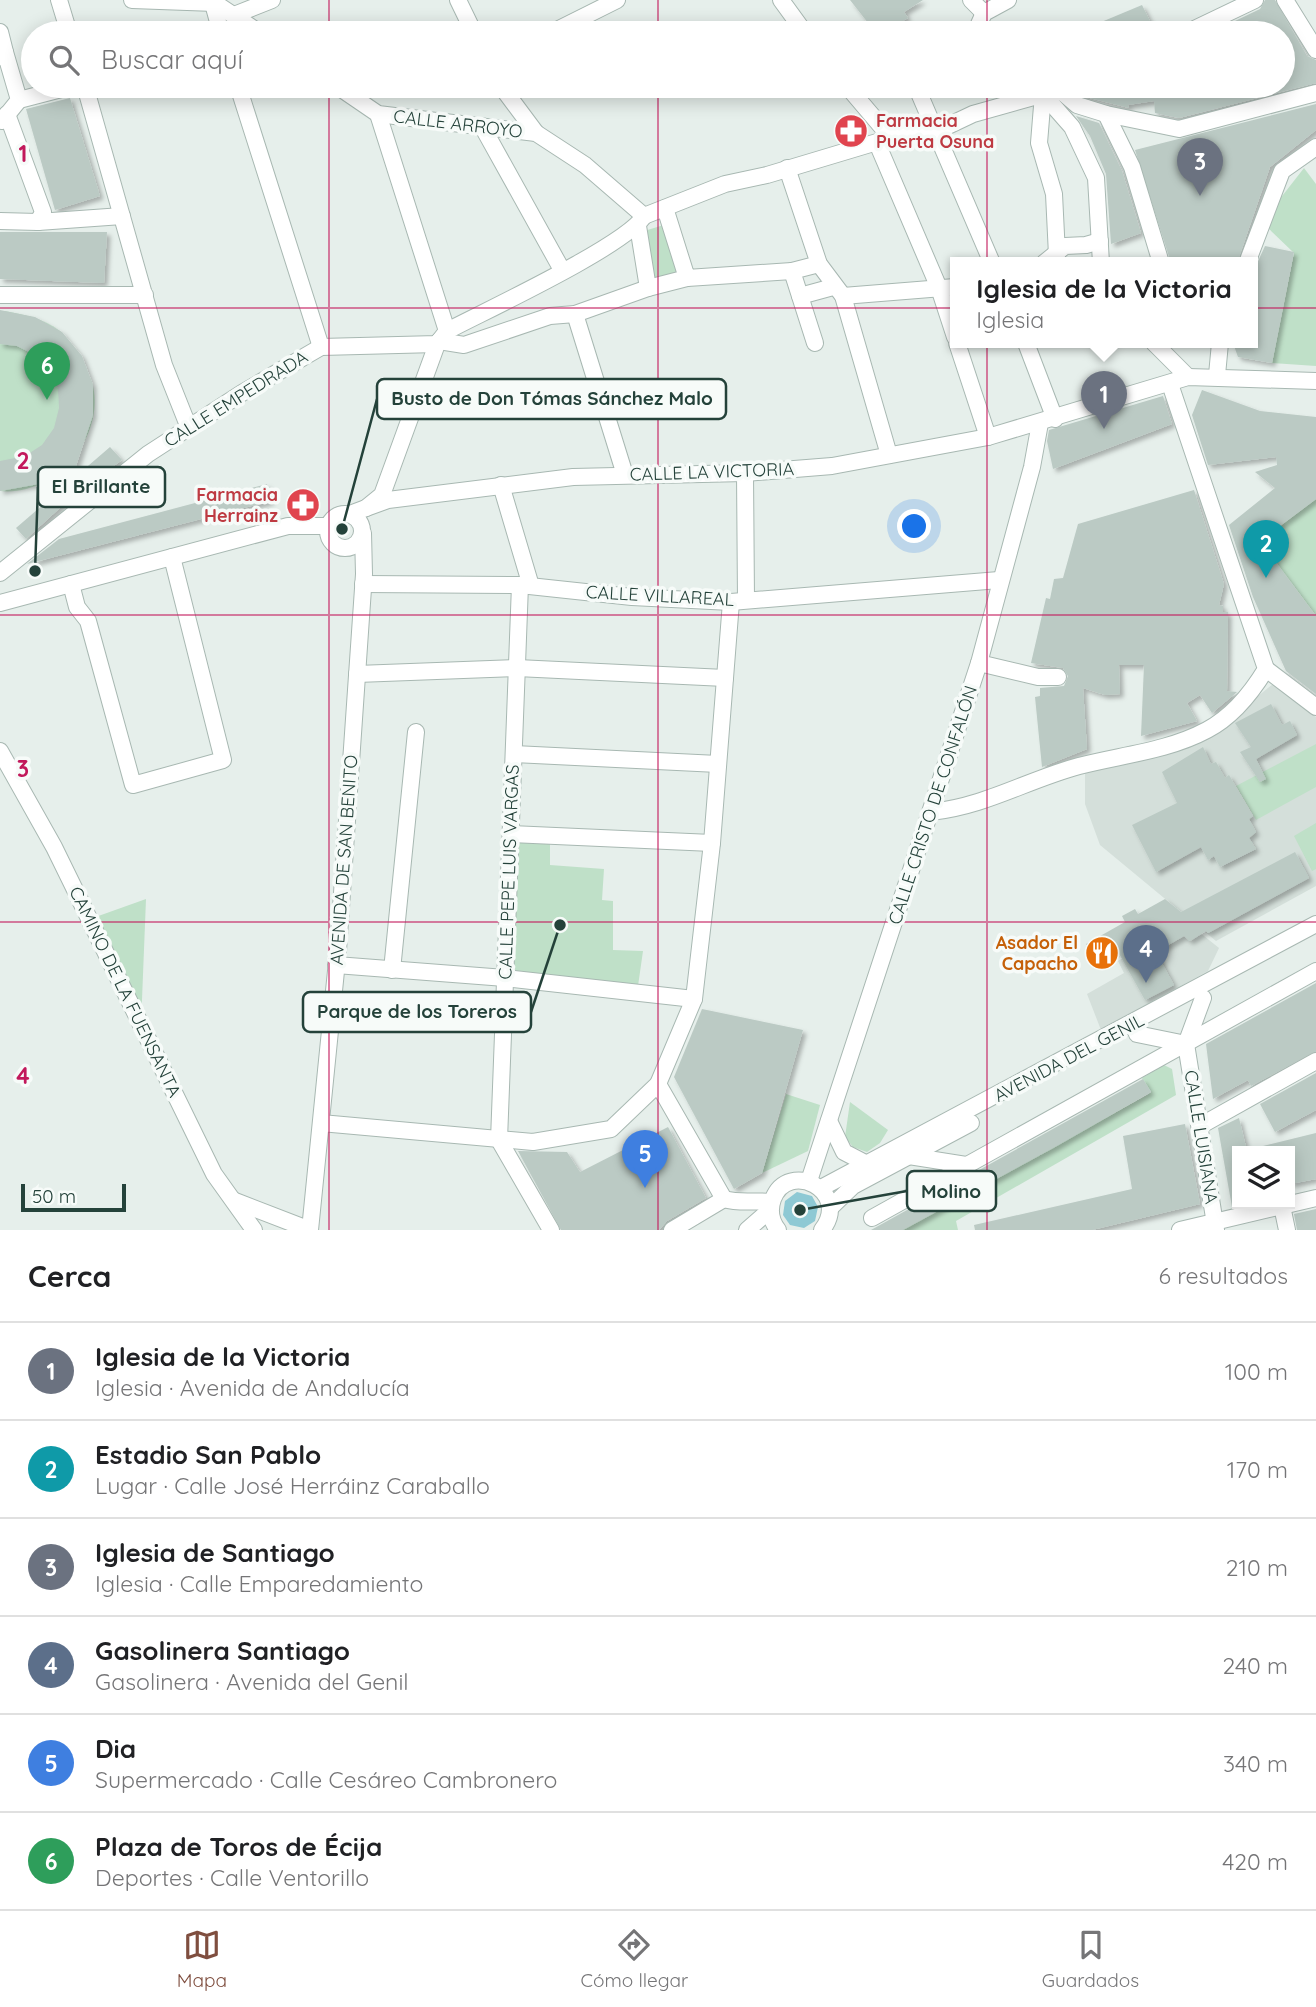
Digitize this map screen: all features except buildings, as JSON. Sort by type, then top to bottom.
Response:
[{"type":"street","points":[[58,0],[65,21]]},
{"type":"street","points":[[132,0],[211,1],[243,21]]},
{"type":"street","points":[[234,15],[272,0]]},
{"type":"street","points":[[458,0],[468,21]]},
{"type":"street","points":[[575,21],[617,0]]},
{"type":"street","points":[[781,0],[796,21]]},
{"type":"street","points":[[971,0],[984,13]]},
{"type":"street","points":[[980,21],[984,13],[1008,0]]},
{"type":"street","points":[[1211,21],[1255,0]]},
{"type":"street","points":[[1285,0],[1316,50]]},
{"type":"street","points":[[211,1],[217,21]]},
{"type":"street","points":[[0,32],[2,55],[19,100]]},
{"type":"street","points":[[1074,98],[1077,105],[1106,114],[1179,129],[1316,93]]},
{"type":"street","points":[[27,98],[19,100],[4,119],[43,212],[38,222]]},
{"type":"street","points":[[88,98],[164,365],[189,428]]},
{"type":"street","points":[[243,98],[321,347]]},
{"type":"street","name":"CALLE ARROYO","points":[[355,98],[378,114],[536,133],[585,164],[641,221]]},
{"type":"street","points":[[510,98],[536,133]]},
{"type":"street","points":[[855,98],[884,141],[947,288],[950,306]]},
{"type":"street","points":[[921,98],[989,257]]},
{"type":"street","points":[[935,132],[973,114],[1029,98]]},
{"type":"street","points":[[1043,98],[1039,143],[1054,194],[1051,257]]},
{"type":"street","points":[[1047,98],[1072,127],[1096,178],[1101,257]]},
{"type":"street","points":[[0,603],[288,526],[328,526],[339,514],[358,511],[382,495],[441,338],[378,114]]},
{"type":"street","points":[[1106,114],[1132,167],[1159,257]]},
{"type":"street","points":[[482,126],[562,270]]},
{"type":"street","name":"CALLE EMPEDRADA","points":[[0,573],[149,454],[321,347],[441,338],[665,208],[725,184],[787,169],[907,132],[935,132]]},
{"type":"street","points":[[1249,257],[1282,171],[1316,147]]},
{"type":"street","points":[[787,169],[819,264],[838,292],[889,455]]},
{"type":"street","points":[[665,208],[687,278]]},
{"type":"street","points":[[0,221],[38,222],[122,216]]},
{"type":"street","points":[[641,221],[648,288]]},
{"type":"street","points":[[1053,257],[1065,246],[1086,246],[1100,241]]},
{"type":"street","points":[[441,338],[464,345],[550,316],[575,314],[648,288],[687,278],[792,271],[819,264]]},
{"type":"street","points":[[792,271],[815,343]]},
{"type":"street","points":[[800,296],[947,288]]},
{"type":"street","points":[[0,295],[145,295]]},
{"type":"street","points":[[575,314],[625,475]]},
{"type":"street","points":[[959,348],[988,437]]},
{"type":"street","points":[[1027,348],[1047,421]]},
{"type":"street","points":[[1159,348],[1188,377]]},
{"type":"street","points":[[1217,375],[1220,348]]},
{"type":"street","name":"CALLE LA VICTORIA","points":[[358,511],[388,500],[573,477],[745,473],[832,466],[988,437],[1188,377],[1217,375],[1316,381]]},
{"type":"street","points":[[1170,384],[1266,669],[1316,707]]},
{"type":"street","name":"CALLE CRISTO DE CONFALÓN","points":[[815,1185],[830,1121],[979,663],[999,580],[1047,421]]},
{"type":"street","points":[[321,1123],[533,1142],[611,1129],[657,1084],[694,999],[712,843],[725,678],[738,601],[745,473]]},
{"type":"street","name":"CALLE PEPE LUIS VARGAS","points":[[499,1140],[517,668],[525,585],[501,485]]},
{"type":"street","points":[[347,548],[358,543],[363,533],[358,511]]},
{"type":"street","points":[[328,526],[332,542],[347,548],[363,579]]},
{"type":"street","name":"AVENIDA DE SAN BENITO","points":[[310,1230],[336,965],[363,579],[363,533]]},
{"type":"street","points":[[71,584],[77,607],[88,621],[133,785],[223,760],[172,557]]},
{"type":"street","name":"CALLE VILLAREAL","points":[[363,579],[525,585],[632,597],[738,601],[999,580]]},
{"type":"street","points":[[979,663],[1038,677],[1058,677]]},
{"type":"street","points":[[357,674],[517,668],[725,678]]},
{"type":"street","points":[[931,812],[963,809],[1076,766],[1166,745],[1209,730],[1252,692],[1266,669]]},
{"type":"street","points":[[392,970],[416,732]]},
{"type":"street","name":"CAMINO DE LA FUENSANTA","points":[[0,751],[54,847],[214,1174],[254,1230]]},
{"type":"street","points":[[513,754],[718,764]]},
{"type":"street","points":[[511,834],[712,843]]},
{"type":"street","name":"AVENIDA DEL GENIL","points":[[747,1230],[771,1206],[782,1187],[790,1182],[815,1185],[869,1165],[1316,925]]},
{"type":"street","name":"AVENIDA DEL GENIL","points":[[830,1208],[853,1186],[1316,936]]},
{"type":"street","points":[[336,965],[505,978],[694,999]]},
{"type":"street","points":[[872,1218],[1316,971]]},
{"type":"street","name":"CALLE LUISIANA","points":[[1203,998],[1186,1044],[1216,1226]]},
{"type":"street","points":[[1137,1034],[1186,1044]]},
{"type":"street","points":[[1200,1126],[1316,1061]]},
{"type":"street","points":[[657,1084],[724,1199],[739,1203],[758,1200],[771,1206],[778,1230]]},
{"type":"street","points":[[830,1121],[844,1152],[869,1165]]},
{"type":"street","points":[[499,1140],[551,1230]]},
{"type":"street","points":[[909,1156],[966,1165]]},
{"type":"street","points":[[815,1185],[830,1208],[822,1230]]},
{"type":"street","points":[[1295,1203],[1316,1198]]},
{"type":"street","points":[[672,1230],[724,1199]]},
{"type":"street","points":[[235,1201],[310,1230]]},
{"type":"street","points":[[1180,1230],[1216,1226],[1272,1209]]},
{"type":"street","points":[[1283,1209],[1287,1230]]},
{"type":"shaded area","points":[[1273,684],[1316,717],[1316,886],[1216,941],[1100,845],[1085,804],[1085,773],[1210,735]]},
{"type":"shaded area","points":[[1184,920],[1219,948],[1208,971],[1101,1030],[1087,994],[1124,973],[1118,961]]},
{"type":"green space","points":[[1304,168],[1316,184],[1316,366],[1272,363],[1294,253],[1267,227],[1272,209]]},
{"type":"green space","points":[[667,224],[682,271],[650,280],[641,232]]},
{"type":"green space","points":[[0,312],[40,320],[63,334],[90,379],[95,406],[83,444],[56,474],[39,484],[20,490],[0,491]]},
{"type":"green space","points":[[1316,499],[1316,616],[1260,541]]},
{"type":"green space","points":[[1316,744],[1316,787],[1256,820],[1236,786]]},
{"type":"green space","points":[[1316,823],[1316,869],[1312,871],[1294,836]]},
{"type":"green space","points":[[511,834],[550,836],[550,865],[604,869],[602,900],[613,901],[613,950],[643,951],[637,993],[505,978]]},
{"type":"green space","points":[[146,899],[141,1025],[90,919]]},
{"type":"green space","points":[[1164,1065],[1172,1069],[1176,1095],[956,1221],[958,1230],[902,1230],[1147,1095],[1151,1092],[1142,1078]]},
{"type":"green space","points":[[786,1094],[820,1105],[808,1151],[762,1173]]},
{"type":"green space","points":[[850,1102],[888,1130],[880,1143],[867,1152],[853,1147],[845,1137]]},
{"type":"water","points":[[797,1192],[812,1196],[818,1207],[815,1221],[804,1228],[790,1225],[783,1215],[785,1201]]},
{"type":"place","name":"Farmacia Puerta Osuna","points":[[851,131]]},
{"type":"place","name":"Iglesia de Santiago","points":[[1200,196]]},
{"type":"place","name":"Plaza de Toros de Écija","points":[[47,400]]},
{"type":"place","name":"Iglesia de la Victoria","points":[[1104,429]]},
{"type":"place","name":"Farmacia Herrainz","points":[[303,505]]},
{"type":"place","name":"Busto de Don Tómas Sánchez Malo","points":[[342,529]]},
{"type":"place","name":"El Brillante","points":[[35,571]]},
{"type":"place","name":"Estadio San Pablo","points":[[1266,578]]},
{"type":"place","name":"Parque de los Toreros","points":[[560,925]]},
{"type":"place","name":"Asador El Capacho","points":[[1102,953]]},
{"type":"place","name":"Gasolinera Santiago","points":[[1146,983]]},
{"type":"place","name":"Dia","points":[[645,1188]]},
{"type":"place","name":"Molino","points":[[800,1210]]}]
